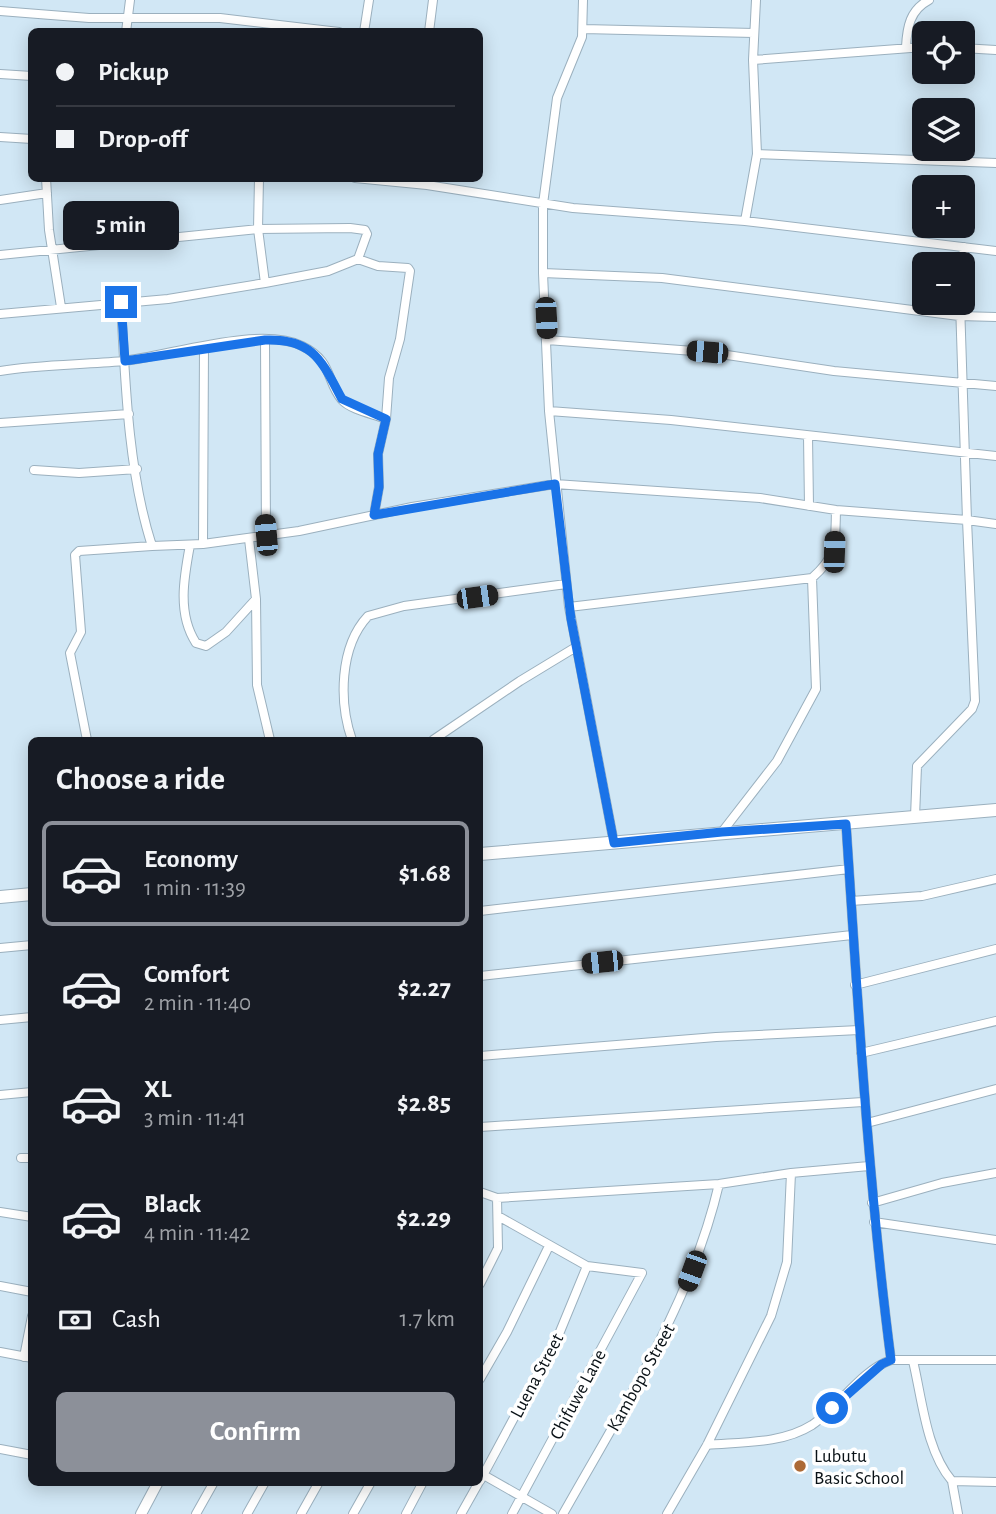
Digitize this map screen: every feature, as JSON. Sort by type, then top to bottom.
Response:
[{"type":"main road","points":[[483,854],[996,810]]},
{"type":"main road","points":[[0,897],[28,894]]},
{"type":"street","points":[[127,28],[130,0]]},
{"type":"street","points":[[365,28],[369,0]]},
{"type":"street","points":[[430,28],[433,0]]},
{"type":"street","points":[[583,0],[583,29],[578,48],[559,88],[543,204],[543,273],[555,484],[566,584],[614,843]]},
{"type":"street","points":[[745,221],[757,153],[753,60],[757,0]]},
{"type":"street","points":[[906,47],[908,25],[918,8],[929,0]]},
{"type":"street","points":[[0,11],[44,16],[220,18],[305,28]]},
{"type":"street","points":[[583,29],[754,33]]},
{"type":"street","points":[[753,60],[912,47]]},
{"type":"street","points":[[975,49],[996,50]]},
{"type":"street","points":[[0,74],[28,76]]},
{"type":"street","points":[[0,137],[28,139]]},
{"type":"street","points":[[757,153],[996,163]]},
{"type":"street","points":[[46,182],[52,249],[61,307]]},
{"type":"street","points":[[259,182],[258,229],[265,283]]},
{"type":"street","points":[[408,182],[543,204],[745,221],[996,251]]},
{"type":"street","points":[[0,200],[47,193]]},
{"type":"street","points":[[0,256],[258,229],[365,230],[366,243],[358,259]]},
{"type":"street","points":[[964,247],[964,252]]},
{"type":"street","points":[[0,314],[203,295],[328,271],[358,259],[378,266],[408,268],[410,271],[402,330],[389,378],[386,419],[378,454],[379,487],[374,515]]},
{"type":"street","points":[[543,273],[662,278],[959,316],[996,317]]},
{"type":"street","points":[[121,302],[129,414],[140,509],[152,546]]},
{"type":"street","points":[[915,817],[917,766],[972,709],[975,701],[959,316]]},
{"type":"street","points":[[0,371],[26,366],[125,361],[204,347],[265,340],[289,341],[312,352],[329,370],[342,399],[386,419]]},
{"type":"street","points":[[265,340],[266,535]]},
{"type":"street","points":[[547,340],[707,352],[834,371],[996,386]]},
{"type":"street","points":[[203,544],[204,347]]},
{"type":"street","points":[[550,411],[671,420],[996,456]]},
{"type":"street","points":[[0,423],[129,414]]},
{"type":"street","points":[[808,436],[809,506]]},
{"type":"street","points":[[34,471],[79,473],[137,469]]},
{"type":"street","points":[[86,737],[70,653],[81,632],[75,555],[79,551],[249,539],[555,484],[760,498],[836,510],[996,524]]},
{"type":"street","points":[[569,607],[811,578],[830,562],[834,552],[836,510]]},
{"type":"street","points":[[249,539],[256,599],[257,685],[269,737]]},
{"type":"street","points":[[190,545],[183,590],[189,630],[196,643],[202,646],[213,644],[256,599]]},
{"type":"street","points":[[722,832],[777,761],[816,689],[811,578]]},
{"type":"street","points":[[351,737],[344,713],[343,691],[350,650],[368,616],[404,606],[566,584]]},
{"type":"street","points":[[445,737],[576,647]]},
{"type":"street","points":[[846,824],[863,1102],[891,1360]]},
{"type":"street","points":[[483,911],[849,869]]},
{"type":"street","points":[[851,901],[922,895],[996,879]]},
{"type":"street","points":[[483,975],[852,935]]},
{"type":"street","points":[[0,948],[28,945]]},
{"type":"street","points":[[855,985],[996,949]]},
{"type":"street","points":[[0,1020],[28,1017]]},
{"type":"street","points":[[861,1053],[996,1021]]},
{"type":"street","points":[[483,1056],[716,1037],[859,1030]]},
{"type":"street","points":[[867,1124],[996,1089]]},
{"type":"street","points":[[0,1095],[28,1092]]},
{"type":"street","points":[[483,1127],[863,1102]]},
{"type":"street","points":[[21,1158],[28,1158]]},
{"type":"street","points":[[483,1193],[497,1198],[719,1184],[791,1173],[869,1166]]},
{"type":"street","points":[[667,1514],[706,1445],[771,1316],[787,1262],[791,1173]]},
{"type":"street","points":[[872,1203],[942,1183],[996,1173]]},
{"type":"street","name":"Kambopo Street","points":[[563,1514],[667,1329],[707,1235],[719,1184]]},
{"type":"street","points":[[483,1278],[498,1248],[497,1198]]},
{"type":"street","points":[[0,1212],[28,1216]]},
{"type":"street","points":[[498,1216],[587,1266]]},
{"type":"street","points":[[874,1222],[996,1240]]},
{"type":"street","points":[[483,1374],[507,1332],[549,1246]]},
{"type":"street","name":"Chifuwe Lane","points":[[512,1514],[642,1273],[587,1266]]},
{"type":"street","name":"Luena Street","points":[[483,1472],[559,1334],[587,1266]]},
{"type":"street","points":[[0,1286],[28,1291]]},
{"type":"street","points":[[0,1352],[28,1357]]},
{"type":"street","points":[[706,1445],[781,1438],[799,1432],[814,1423],[882,1364],[891,1360],[996,1360]]},
{"type":"street","points":[[913,1361],[934,1448],[952,1481],[958,1514]]},
{"type":"street","points":[[0,1449],[28,1454]]},
{"type":"street","points":[[483,1478],[552,1514]]},
{"type":"street","points":[[952,1481],[996,1482]]},
{"type":"street","points":[[141,1514],[156,1486]]},
{"type":"street","points":[[195,1514],[212,1486]]},
{"type":"street","points":[[247,1514],[263,1486]]},
{"type":"street","points":[[301,1514],[317,1486]]},
{"type":"street","points":[[353,1514],[369,1486]]},
{"type":"street","points":[[406,1514],[421,1486]]},
{"type":"street","name":"Luena Street","points":[[461,1514],[475,1486]]},
{"type":"place","name":"Lubutu Basic School","points":[[800,1466]]},
{"type":"route","points":[[121,302],[125,361],[241,341],[282,339],[312,352],[329,370],[342,399],[349,405],[386,419],[378,454],[380,476],[374,515],[555,484],[571,619],[614,843],[722,832],[846,824],[863,1102],[875,1237],[891,1360],[882,1364],[832,1408]]}]
